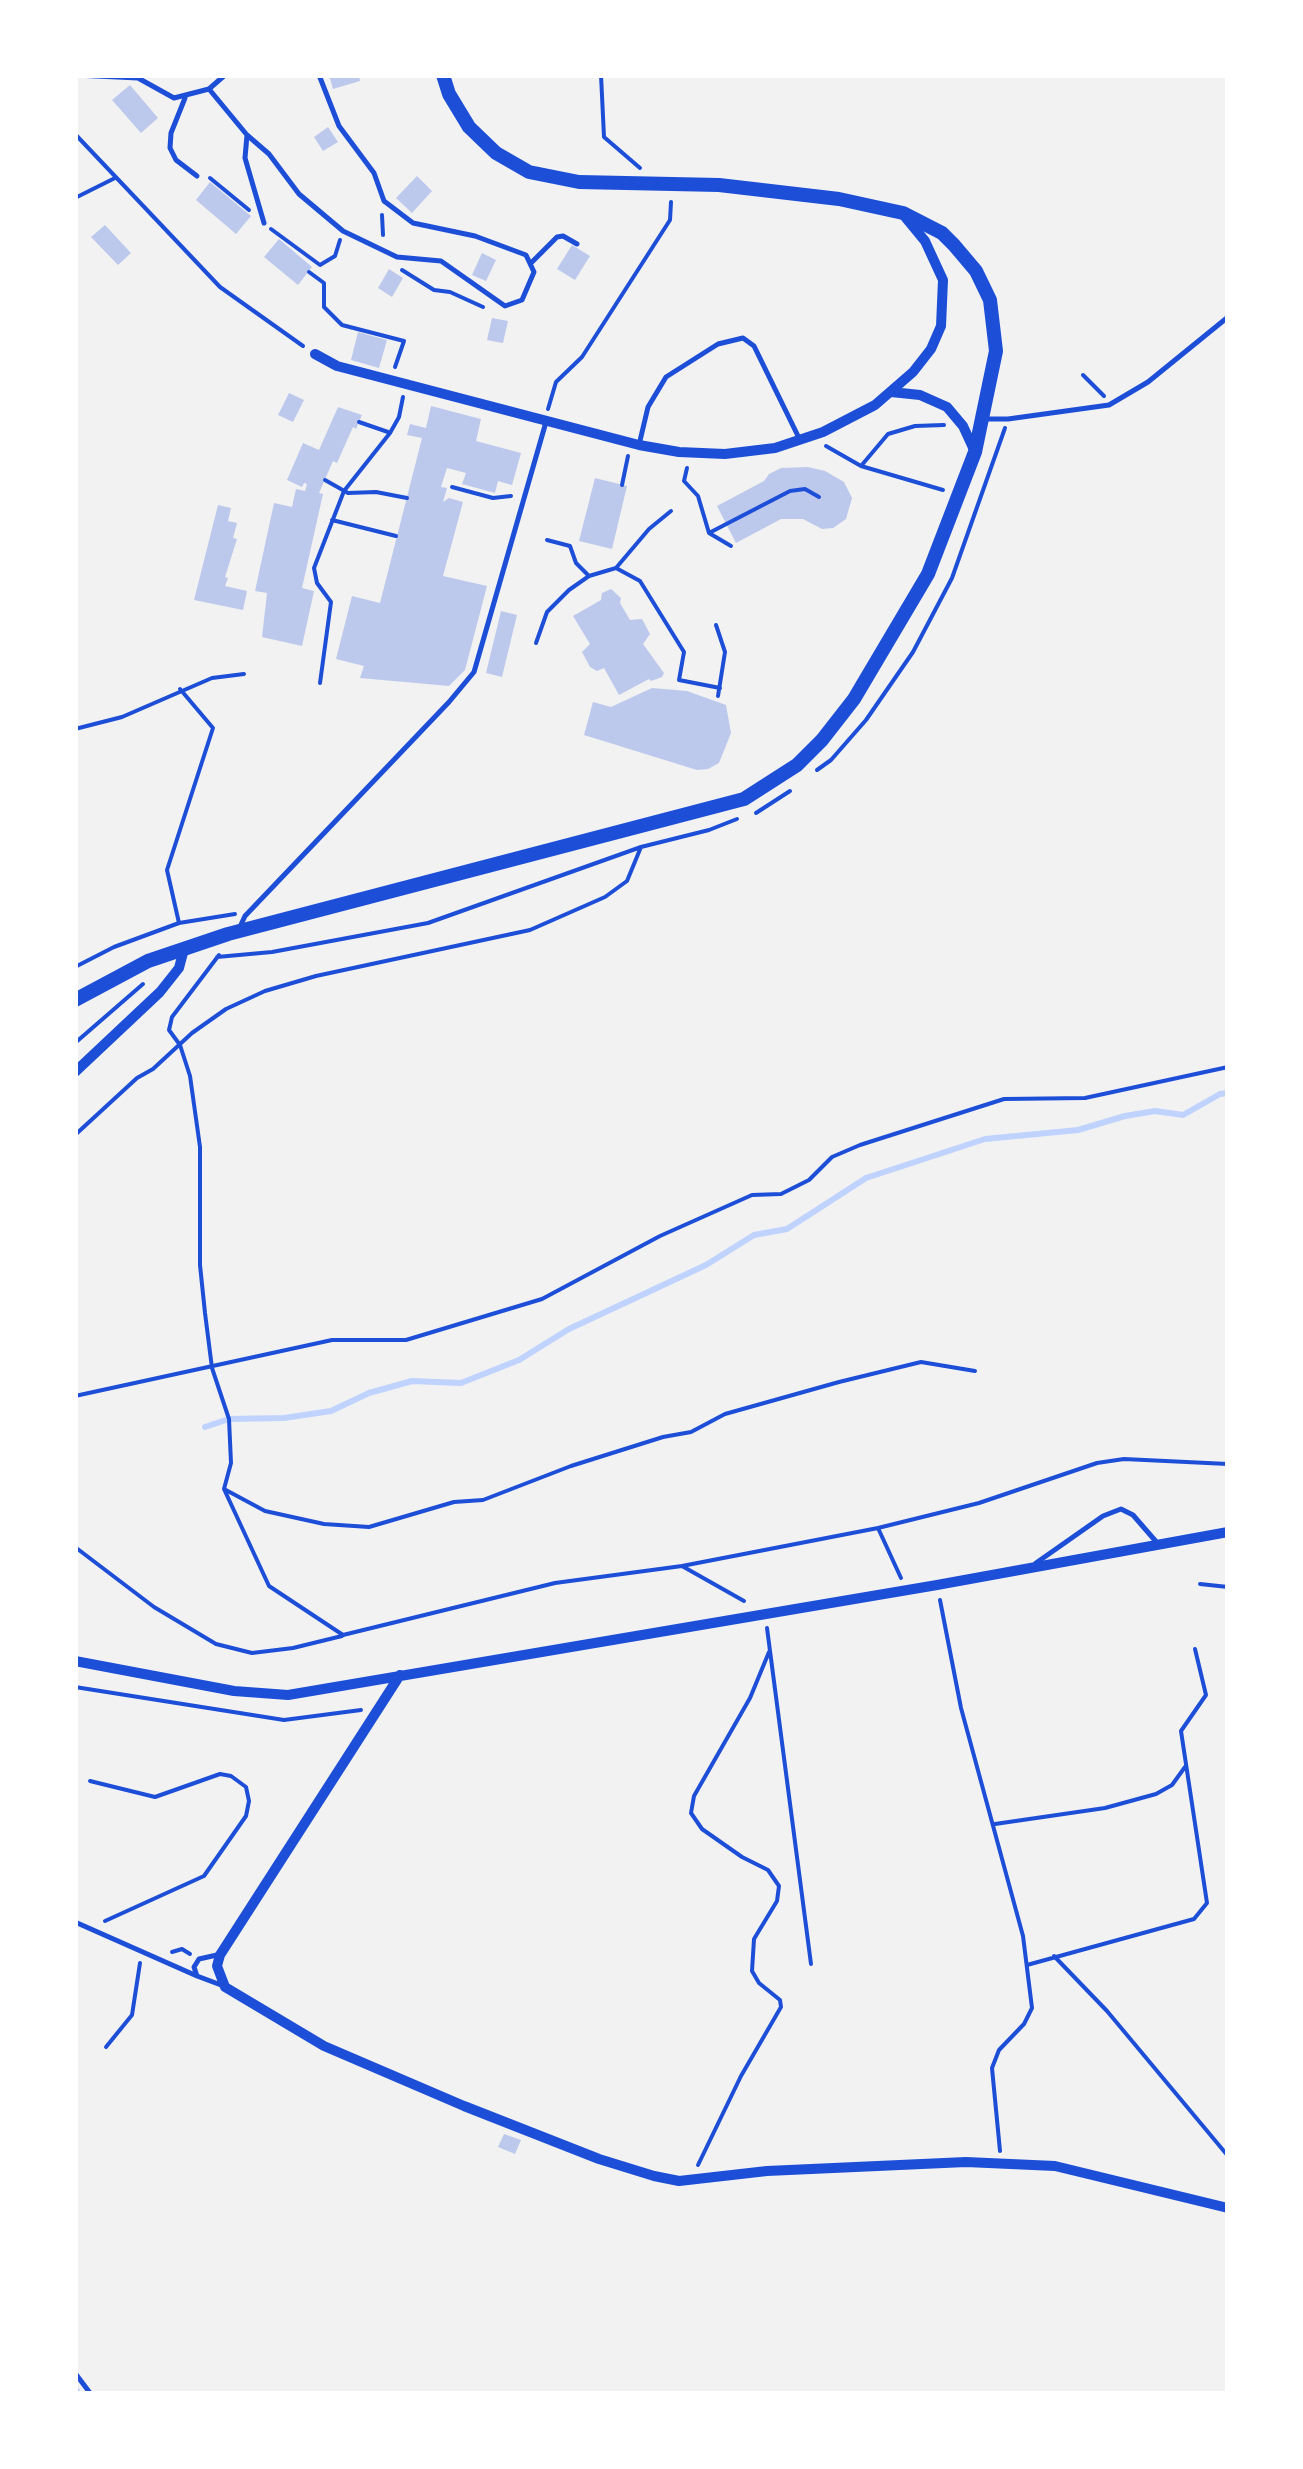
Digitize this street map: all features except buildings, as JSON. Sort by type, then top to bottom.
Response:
[{"type":"street","points":[[75,1000],[184,948],[744,799],[772,783],[822,740],[854,698],[928,574],[975,452],[996,351],[990,300],[976,271],[954,245],[942,233],[903,213],[765,189],[548,178],[516,166],[482,140],[460,112],[443,75]]},
{"type":"street","points":[[316,354],[337,366],[639,445],[725,454],[775,448],[850,420],[891,392],[924,360],[937,337],[944,312],[940,270],[925,241],[903,213]]},
{"type":"street","points":[[891,392],[920,395],[947,408],[963,426],[975,452]]},
{"type":"street","points":[[75,1072],[160,992],[179,968],[184,948]]},
{"type":"street","points":[[75,1662],[258,1694],[288,1695],[937,1586],[1228,1532]]},
{"type":"street","points":[[400,1675],[218,1960],[225,1987],[324,2046],[429,2091],[626,2169],[679,2181],[767,2171],[966,2162],[1055,2166],[1228,2208]]},
{"type":"lane","points":[[75,75],[138,78],[174,98],[208,89],[225,75]]},
{"type":"lane","points":[[319,75],[339,126],[368,163],[384,200],[413,222],[475,236],[526,255],[532,262]]},
{"type":"lane","points":[[208,89],[269,154],[315,211],[343,231],[397,257],[441,261],[505,306],[522,300],[530,287],[532,262],[557,237],[577,244]]},
{"type":"lane","points":[[185,96],[171,133],[170,148],[176,160],[196,176]]},
{"type":"lane","points":[[247,134],[245,158],[264,223]]},
{"type":"lane","points":[[984,418],[1008,419],[1108,405],[1148,382],[1228,318]]},
{"type":"lane","points":[[639,445],[648,407],[659,385],[674,370],[718,344],[735,339],[749,341],[800,440]]},
{"type":"lane","points":[[238,932],[245,916],[450,702],[474,672],[546,421]]},
{"type":"lane","points":[[1030,1568],[1103,1516],[1121,1509],[1133,1515],[1160,1546]]},
{"type":"lane","points":[[75,1922],[225,1987]]},
{"type":"lane","points":[[197,1976],[194,1967],[199,1959],[208,1954],[218,1960]]},
{"type":"lane","points":[[75,2373],[90,2394]]},
{"type":"path","points":[[601,75],[604,138],[641,169]]},
{"type":"path","points":[[75,134],[220,286],[316,354]]},
{"type":"path","points":[[75,198],[116,178]]},
{"type":"path","points":[[550,396],[556,382],[582,357],[670,220],[671,196]]},
{"type":"path","points":[[381,250],[384,200]]},
{"type":"path","points":[[274,230],[272,236],[277,241]]},
{"type":"path","points":[[397,257],[398,268],[434,290],[450,292],[493,314],[502,315],[505,306]]},
{"type":"path","points":[[309,272],[324,283],[324,307],[342,325],[404,340],[388,380]]},
{"type":"path","points":[[1083,375],[1097,387],[1108,405]]},
{"type":"path","points":[[320,682],[331,602],[317,583],[314,568],[344,491],[399,417],[406,385]]},
{"type":"path","points":[[359,422],[390,433]]},
{"type":"path","points":[[860,466],[888,434],[915,426],[944,425]]},
{"type":"path","points":[[824,445],[860,466],[958,496]]},
{"type":"path","points":[[622,484],[628,456]]},
{"type":"path","points":[[687,467],[684,480],[698,496],[709,533],[731,546]]},
{"type":"path","points":[[325,480],[344,491],[407,498]]},
{"type":"path","points":[[452,487],[494,498],[523,499]]},
{"type":"path","points":[[709,533],[790,491],[804,489],[819,496]]},
{"type":"path","points":[[536,643],[547,612],[589,576],[616,568],[649,529],[671,511]]},
{"type":"path","points":[[332,520],[396,536]]},
{"type":"path","points":[[547,540],[570,546],[576,564],[589,576]]},
{"type":"path","points":[[616,568],[640,581],[684,652],[679,680],[720,688]]},
{"type":"path","points":[[716,625],[725,652],[718,696]]},
{"type":"path","points":[[75,728],[122,716],[212,678],[244,674]]},
{"type":"path","points":[[179,923],[167,870],[213,728],[180,689]]},
{"type":"path","points":[[75,1135],[137,1078],[154,1070],[180,1044],[226,1008],[316,976],[530,930],[605,897],[627,881],[642,847],[428,923],[272,952],[218,956],[168,1024],[171,1037],[180,1044],[190,1076],[200,1147],[200,1265],[212,1368],[229,1419],[232,1464],[224,1489],[269,1586],[343,1635]]},
{"type":"path","points":[[75,966],[114,946],[179,923],[238,914]]},
{"type":"path","points":[[75,1043],[148,979]]},
{"type":"path","points":[[75,1396],[332,1340],[406,1340],[542,1298],[660,1236],[752,1195],[781,1194],[809,1180],[832,1158],[860,1144],[1004,1099],[1085,1098],[1228,1068]]},
{"type":"path","points":[[224,1489],[265,1511],[324,1524],[369,1527],[454,1502],[484,1500],[571,1466],[691,1432],[725,1414],[838,1382],[921,1362],[975,1371]]},
{"type":"path","points":[[75,1547],[154,1607],[216,1644],[252,1652],[292,1648],[555,1583],[682,1566],[878,1528],[979,1503],[1097,1463],[1124,1459],[1228,1464]]},
{"type":"path","points":[[878,1528],[907,1590]]},
{"type":"path","points":[[682,1566],[766,1614],[811,1964]]},
{"type":"path","points":[[1200,1584],[1228,1587]]},
{"type":"path","points":[[937,1586],[961,1708],[1023,1936],[1032,2008],[1024,2024],[999,2050],[992,2068],[1002,2164]]},
{"type":"path","points":[[1027,1965],[1194,1919],[1203,1912],[1208,1894],[1181,1730],[1206,1695],[1195,1649]]},
{"type":"path","points":[[679,2181],[697,2166],[781,2006],[780,2000],[759,1983],[752,1971],[754,1939],[776,1901],[778,1886],[768,1870],[702,1829],[691,1812],[694,1796],[750,1698],[769,1650]]},
{"type":"path","points":[[995,1824],[1105,1808],[1156,1794],[1172,1785],[1186,1767]]},
{"type":"path","points":[[87,1928],[204,1876],[246,1816],[250,1802],[246,1787],[231,1776],[220,1774],[155,1798],[90,1781]]},
{"type":"path","points":[[106,2048],[132,2016],[142,1954]]},
{"type":"path","points":[[1053,1956],[1107,2012],[1228,2156]]},
{"type":"waterway","points":[[205,1427],[229,1419],[284,1418],[331,1411],[369,1393],[412,1381],[461,1383],[519,1360],[569,1329],[706,1265],[754,1235],[787,1229],[866,1178],[985,1139],[1078,1130],[1155,1111],[1183,1115],[1228,1093]]},
{"type":"waterway","points":[[75,2388],[79,2394]]}]
